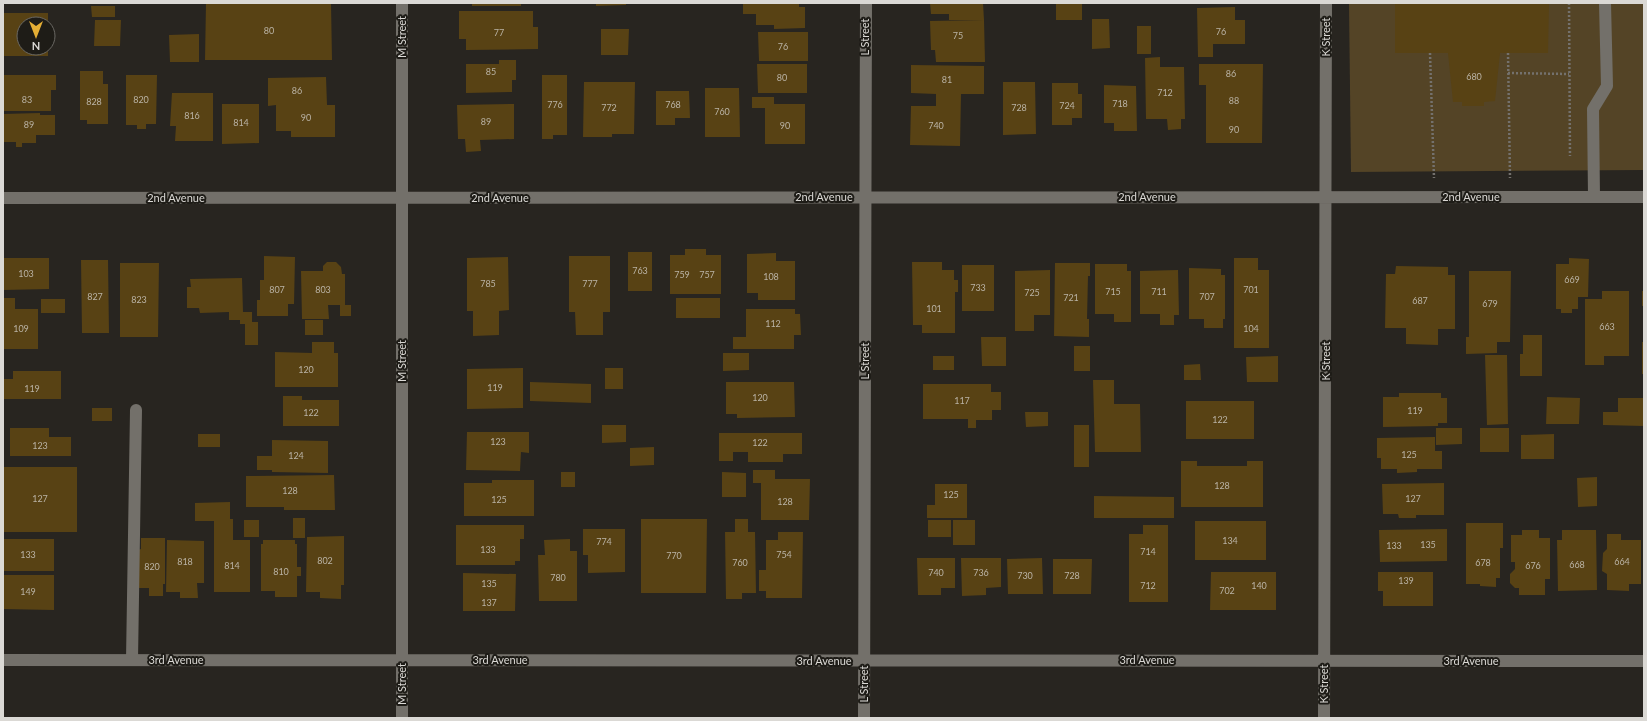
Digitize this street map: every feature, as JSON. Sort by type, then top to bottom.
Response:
[{"type":"street","name":"M Street","points":[[402,3],[402,718]]},
{"type":"street","name":"L Street","points":[[864,718],[864,197],[866,3]]},
{"type":"street","name":"K Street","points":[[1324,718],[1326,3]]},
{"type":"street","points":[[1594,197],[1593,109],[1607,86],[1605,3]]},
{"type":"street","name":"2nd Avenue","points":[[3,198],[403,199],[1326,196],[1644,197]]},
{"type":"street","points":[[132,660],[136,410]]},
{"type":"street","name":"3rd Avenue","points":[[3,660],[1644,661]]},
{"type":"path","points":[[1569,3],[1570,156]]},
{"type":"path","points":[[1430,53],[1434,196]]},
{"type":"path","points":[[1508,53],[1510,196]]},
{"type":"path","points":[[1508,73],[1569,74]]},
{"type":"shaded area","points":[[1349,3],[1644,3],[1644,170],[1351,172]]},
{"type":"building","points":[[206,3],[331,3],[332,60],[205,60]]},
{"type":"building","points":[[472,3],[521,3],[521,6],[472,6]]},
{"type":"building","points":[[596,3],[626,3],[626,5],[596,6]]},
{"type":"building","points":[[743,3],[799,3],[799,7],[805,7],[805,28],[774,29],[774,25],[756,25],[756,14],[743,14]]},
{"type":"building","points":[[930,3],[983,3],[984,20],[949,20],[949,14],[931,14]]},
{"type":"building","points":[[1056,3],[1082,3],[1082,20],[1056,20]]},
{"type":"building","points":[[1395,3],[1549,3],[1548,53],[1500,53],[1495,101],[1484,102],[1484,106],[1462,106],[1462,102],[1453,102],[1448,53],[1395,53]]},
{"type":"building","points":[[91,6],[115,6],[115,17],[92,17]]},
{"type":"building","points":[[1235,7],[1235,20],[1245,20],[1245,44],[1213,44],[1213,57],[1198,57],[1197,8]]},
{"type":"building","points":[[459,11],[533,11],[533,27],[538,27],[538,49],[466,50],[466,39],[459,39]]},
{"type":"building","points":[[3,13],[48,13],[48,16],[16,16],[16,56],[3,56]]},
{"type":"building","points":[[1092,19],[1109,19],[1110,48],[1092,49]]},
{"type":"building","points":[[95,20],[121,20],[120,46],[94,46]]},
{"type":"building","points":[[984,20],[985,62],[936,62],[935,50],[931,50],[930,21]]},
{"type":"building","points":[[1137,26],[1151,26],[1151,54],[1137,54]]},
{"type":"building","points":[[601,29],[629,29],[628,55],[601,55]]},
{"type":"building","points":[[758,32],[808,32],[808,61],[759,61]]},
{"type":"building","points":[[199,34],[199,62],[170,62],[169,35]]},
{"type":"building","points":[[1160,57],[1160,67],[1184,67],[1185,119],[1181,119],[1181,129],[1168,130],[1167,119],[1146,119],[1145,58]]},
{"type":"building","points":[[499,60],[516,60],[516,80],[512,80],[512,92],[466,93],[466,64],[499,64]]},
{"type":"building","points":[[757,64],[807,64],[807,93],[758,93]]},
{"type":"building","points":[[1199,64],[1263,64],[1262,143],[1206,143],[1206,85],[1199,85]]},
{"type":"building","points":[[911,65],[984,66],[984,94],[961,94],[960,146],[910,145],[911,106],[936,106],[936,94],[911,93]]},
{"type":"building","points":[[80,71],[103,71],[103,84],[108,84],[108,124],[87,124],[87,120],[80,120]]},
{"type":"building","points":[[3,75],[56,75],[56,90],[51,90],[51,111],[3,111]]},
{"type":"building","points":[[126,75],[157,75],[156,124],[146,124],[146,129],[137,129],[137,125],[126,125]]},
{"type":"building","points":[[542,75],[567,75],[567,135],[553,135],[553,139],[542,139]]},
{"type":"building","points":[[326,77],[327,105],[335,105],[335,137],[291,137],[291,131],[276,131],[276,105],[268,106],[268,78]]},
{"type":"building","points":[[584,82],[635,82],[634,134],[612,134],[612,137],[583,137]]},
{"type":"building","points":[[1003,82],[1035,82],[1036,134],[1003,135]]},
{"type":"building","points":[[1052,83],[1078,83],[1078,94],[1082,94],[1082,118],[1072,118],[1072,125],[1052,125]]},
{"type":"building","points":[[1104,85],[1136,86],[1137,131],[1114,131],[1114,123],[1104,123]]},
{"type":"building","points":[[705,88],[739,88],[740,137],[705,137]]},
{"type":"building","points":[[656,91],[689,91],[690,118],[675,118],[675,125],[656,125]]},
{"type":"building","points":[[172,93],[213,93],[213,141],[175,141],[176,126],[170,126]]},
{"type":"building","points":[[752,97],[774,97],[774,104],[805,104],[805,144],[765,144],[765,108],[752,108]]},
{"type":"building","points":[[222,104],[259,104],[259,143],[222,144]]},
{"type":"building","points":[[514,104],[514,139],[480,140],[481,151],[466,152],[465,139],[458,139],[457,105]]},
{"type":"building","points":[[40,113],[40,115],[55,115],[55,135],[36,135],[36,143],[22,143],[22,147],[16,147],[16,142],[3,142],[3,114]]},
{"type":"building","points":[[685,249],[706,249],[706,255],[721,255],[721,294],[670,294],[670,255],[685,255]]},
{"type":"building","points":[[628,252],[652,252],[652,291],[628,291]]},
{"type":"building","points":[[776,253],[776,261],[795,261],[795,300],[758,300],[758,293],[747,293],[747,254]]},
{"type":"building","points":[[264,256],[295,257],[294,304],[288,304],[288,316],[257,316],[257,300],[260,300],[260,280],[264,280]]},
{"type":"building","points":[[569,256],[610,256],[610,312],[603,312],[603,335],[576,335],[575,312],[569,312]]},
{"type":"building","points":[[508,257],[509,310],[499,311],[499,335],[473,336],[473,311],[467,311],[467,258]]},
{"type":"building","points":[[3,258],[49,258],[49,289],[3,290]]},
{"type":"building","points":[[1234,258],[1258,258],[1258,270],[1269,270],[1269,348],[1234,348]]},
{"type":"building","points":[[1569,258],[1589,259],[1588,297],[1578,297],[1578,309],[1572,309],[1572,313],[1561,313],[1561,309],[1556,309],[1556,264],[1569,264]]},
{"type":"building","points":[[81,260],[108,260],[109,333],[82,333]]},
{"type":"building","points":[[327,262],[336,262],[341,267],[342,274],[345,274],[345,305],[351,305],[351,316],[340,316],[340,305],[328,305],[329,319],[302,319],[301,271],[323,271],[323,266]]},
{"type":"building","points":[[912,262],[942,262],[942,270],[954,270],[954,280],[958,280],[958,292],[955,292],[955,333],[922,333],[922,325],[913,325]]},
{"type":"building","points":[[120,263],[159,263],[158,337],[120,337]]},
{"type":"building","points":[[1055,263],[1090,263],[1090,276],[1088,276],[1087,319],[1089,319],[1089,337],[1054,336]]},
{"type":"building","points":[[1095,264],[1127,264],[1127,271],[1131,271],[1131,322],[1114,322],[1114,314],[1095,314]]},
{"type":"building","points":[[962,265],[994,265],[994,311],[962,311]]},
{"type":"building","points":[[1396,266],[1448,267],[1448,275],[1455,275],[1455,329],[1438,329],[1438,345],[1406,344],[1406,328],[1385,328],[1386,274],[1395,274]]},
{"type":"building","points":[[1189,268],[1221,269],[1221,275],[1225,275],[1225,319],[1223,319],[1223,328],[1204,328],[1204,319],[1189,319]]},
{"type":"building","points":[[1050,270],[1050,315],[1034,315],[1034,331],[1015,331],[1015,271]]},
{"type":"building","points":[[1178,270],[1179,315],[1174,315],[1174,325],[1160,325],[1160,314],[1140,314],[1140,271]]},
{"type":"building","points":[[1469,271],[1511,271],[1510,342],[1497,342],[1497,353],[1466,354],[1466,337],[1469,337]]},
{"type":"building","points":[[242,278],[243,312],[252,312],[252,322],[258,322],[258,345],[245,345],[245,324],[240,324],[240,320],[229,320],[229,312],[200,313],[199,308],[187,308],[187,287],[191,287],[190,279]]},
{"type":"building","points":[[1602,291],[1629,291],[1629,356],[1604,356],[1604,365],[1585,365],[1585,299],[1602,299]]},
{"type":"building","points":[[1642,291],[1644,291],[1644,306],[1642,306]]},
{"type":"building","points":[[3,298],[15,298],[15,309],[38,309],[38,349],[3,349]]},
{"type":"building","points":[[676,298],[720,298],[720,318],[676,318]]},
{"type":"building","points":[[41,299],[65,299],[65,313],[41,313]]},
{"type":"building","points":[[746,309],[795,309],[795,314],[800,314],[801,335],[794,335],[794,349],[733,349],[733,337],[746,337]]},
{"type":"building","points":[[305,320],[323,320],[323,335],[305,335]]},
{"type":"building","points":[[1523,335],[1542,335],[1542,376],[1520,376],[1520,354],[1523,354]]},
{"type":"building","points":[[981,337],[1006,337],[1006,366],[982,366]]},
{"type":"building","points":[[312,342],[334,342],[334,353],[338,353],[338,387],[275,387],[275,352],[312,353]]},
{"type":"building","points":[[1642,342],[1644,342],[1644,374],[1642,374]]},
{"type":"building","points":[[1074,346],[1090,346],[1090,371],[1074,371]]},
{"type":"building","points":[[723,353],[749,353],[749,370],[723,371]]},
{"type":"building","points":[[1485,355],[1507,355],[1508,424],[1487,425]]},
{"type":"building","points":[[933,356],[954,356],[954,370],[933,370]]},
{"type":"building","points":[[1278,356],[1278,382],[1247,382],[1246,357]]},
{"type":"building","points":[[1200,364],[1201,380],[1184,380],[1184,365]]},
{"type":"building","points":[[523,368],[523,408],[467,409],[467,369]]},
{"type":"building","points":[[605,368],[623,368],[623,389],[605,389]]},
{"type":"building","points":[[13,371],[61,371],[61,399],[3,399],[3,379],[13,379]]},
{"type":"building","points":[[1093,380],[1114,380],[1114,404],[1140,404],[1141,452],[1095,452]]},
{"type":"building","points":[[530,382],[591,384],[591,403],[530,401]]},
{"type":"building","points":[[726,382],[794,382],[795,417],[737,418],[737,414],[726,414]]},
{"type":"building","points":[[923,384],[991,384],[991,392],[1001,392],[1001,410],[992,410],[992,420],[976,420],[976,428],[968,428],[968,419],[923,419]]},
{"type":"building","points":[[1399,393],[1441,393],[1441,398],[1447,398],[1447,423],[1438,423],[1438,426],[1383,427],[1383,397],[1399,397]]},
{"type":"building","points":[[283,396],[302,396],[302,400],[339,400],[339,426],[283,426]]},
{"type":"building","points":[[1547,397],[1580,398],[1579,424],[1546,424]]},
{"type":"building","points":[[1618,398],[1644,398],[1643,426],[1603,425],[1603,412],[1618,412]]},
{"type":"building","points":[[1186,401],[1254,401],[1254,439],[1186,439]]},
{"type":"building","points":[[92,408],[112,408],[112,421],[92,421]]},
{"type":"building","points":[[1025,412],[1048,412],[1048,426],[1026,427]]},
{"type":"building","points":[[602,425],[626,425],[626,442],[602,443]]},
{"type":"building","points":[[1074,425],[1089,425],[1089,467],[1074,467]]},
{"type":"building","points":[[10,428],[49,428],[49,437],[71,437],[71,456],[10,456]]},
{"type":"building","points":[[1436,428],[1462,428],[1462,444],[1436,445]]},
{"type":"building","points":[[1480,428],[1509,428],[1509,452],[1480,452]]},
{"type":"building","points":[[467,432],[529,432],[529,453],[521,452],[520,471],[466,470]]},
{"type":"building","points":[[719,433],[802,433],[802,454],[783,454],[783,462],[748,462],[748,452],[733,452],[733,461],[719,461]]},
{"type":"building","points":[[198,434],[220,434],[220,447],[198,447]]},
{"type":"building","points":[[1554,434],[1554,459],[1521,459],[1521,435]]},
{"type":"building","points":[[1435,437],[1435,451],[1442,451],[1442,469],[1417,469],[1417,472],[1397,473],[1397,469],[1381,469],[1381,458],[1377,458],[1377,438]]},
{"type":"building","points":[[272,440],[328,441],[328,473],[272,472],[272,470],[257,470],[257,456],[272,456]]},
{"type":"building","points":[[654,447],[654,465],[630,466],[630,448]]},
{"type":"building","points":[[1181,461],[1197,461],[1197,466],[1247,466],[1247,461],[1263,461],[1263,507],[1181,507]]},
{"type":"building","points":[[3,467],[77,467],[77,532],[3,532]]},
{"type":"building","points":[[753,470],[775,470],[775,479],[810,479],[809,520],[761,520],[761,483],[753,483]]},
{"type":"building","points":[[561,472],[575,472],[575,487],[561,487]]},
{"type":"building","points":[[722,472],[746,473],[746,497],[722,497]]},
{"type":"building","points":[[334,475],[335,510],[284,510],[284,507],[246,507],[246,476]]},
{"type":"building","points":[[1597,477],[1597,506],[1578,507],[1577,478]]},
{"type":"building","points":[[492,480],[534,480],[534,516],[464,516],[464,483],[492,483]]},
{"type":"building","points":[[1444,483],[1444,515],[1416,515],[1416,518],[1399,518],[1398,514],[1383,514],[1382,484]]},
{"type":"building","points":[[935,484],[967,484],[967,518],[927,518],[927,505],[935,505]]},
{"type":"building","points":[[1094,496],[1174,497],[1174,518],[1094,518]]},
{"type":"building","points":[[230,502],[230,519],[233,519],[233,540],[250,540],[250,592],[214,592],[214,521],[195,521],[195,503]]},
{"type":"building","points":[[293,518],[305,518],[305,538],[293,538]]},
{"type":"building","points":[[641,519],[707,519],[706,593],[641,593]]},
{"type":"building","points":[[735,519],[748,519],[748,532],[755,532],[756,593],[742,593],[742,599],[726,599],[725,532],[735,532]]},
{"type":"building","points":[[244,520],[259,520],[259,537],[244,537]]},
{"type":"building","points":[[928,520],[951,520],[951,537],[928,537]]},
{"type":"building","points":[[953,520],[975,520],[975,545],[953,545]]},
{"type":"building","points":[[1195,521],[1266,521],[1266,560],[1195,560]]},
{"type":"building","points":[[1466,523],[1503,523],[1503,548],[1500,548],[1500,578],[1496,578],[1496,587],[1480,586],[1480,584],[1466,584]]},
{"type":"building","points":[[456,525],[524,525],[524,539],[520,539],[520,561],[515,561],[515,565],[456,565]]},
{"type":"building","points":[[1143,525],[1168,525],[1168,602],[1129,602],[1129,534],[1143,534]]},
{"type":"building","points":[[583,529],[625,529],[625,572],[588,573],[588,555],[583,555]]},
{"type":"building","points":[[1447,529],[1447,561],[1380,562],[1379,530]]},
{"type":"building","points":[[1522,530],[1539,530],[1539,538],[1550,538],[1550,579],[1545,579],[1545,595],[1519,595],[1519,588],[1515,588],[1510,583],[1510,574],[1515,569],[1515,562],[1511,562],[1511,535],[1522,535]]},
{"type":"building","points":[[1562,530],[1596,530],[1597,590],[1558,591],[1557,540],[1562,540]]},
{"type":"building","points":[[778,532],[803,532],[802,598],[766,598],[766,591],[759,591],[759,570],[766,570],[766,540],[778,540]]},
{"type":"building","points":[[1607,534],[1621,534],[1621,540],[1641,540],[1641,584],[1629,584],[1629,591],[1607,590],[1607,574],[1602,571],[1603,553],[1607,549]]},
{"type":"building","points":[[344,536],[344,585],[341,585],[341,599],[320,598],[320,592],[306,592],[307,537]]},
{"type":"building","points":[[141,538],[165,538],[165,584],[163,584],[163,596],[149,596],[149,588],[138,588],[138,550],[141,549]]},
{"type":"building","points":[[3,539],[54,539],[54,571],[3,571]]},
{"type":"building","points":[[570,539],[570,551],[577,551],[577,601],[539,601],[538,555],[545,555],[544,540]]},
{"type":"building","points":[[167,540],[204,541],[204,583],[197,583],[198,598],[180,598],[180,592],[166,592]]},
{"type":"building","points":[[263,540],[295,540],[295,544],[297,544],[297,567],[301,567],[301,576],[297,576],[297,597],[275,597],[275,591],[261,591],[261,544],[263,544]]},
{"type":"building","points":[[917,558],[955,558],[955,588],[941,588],[941,595],[918,595]]},
{"type":"building","points":[[961,558],[1001,558],[1001,587],[986,588],[986,595],[962,596]]},
{"type":"building","points":[[1042,558],[1043,594],[1008,594],[1007,559]]},
{"type":"building","points":[[1053,559],[1092,559],[1091,594],[1053,594]]},
{"type":"building","points":[[1211,572],[1276,572],[1276,610],[1210,610]]},
{"type":"building","points":[[1378,572],[1433,572],[1433,606],[1383,606],[1383,591],[1378,591]]},
{"type":"building","points":[[463,573],[516,574],[515,611],[463,611]]},
{"type":"building","points":[[3,575],[54,575],[54,610],[3,609]]}]
